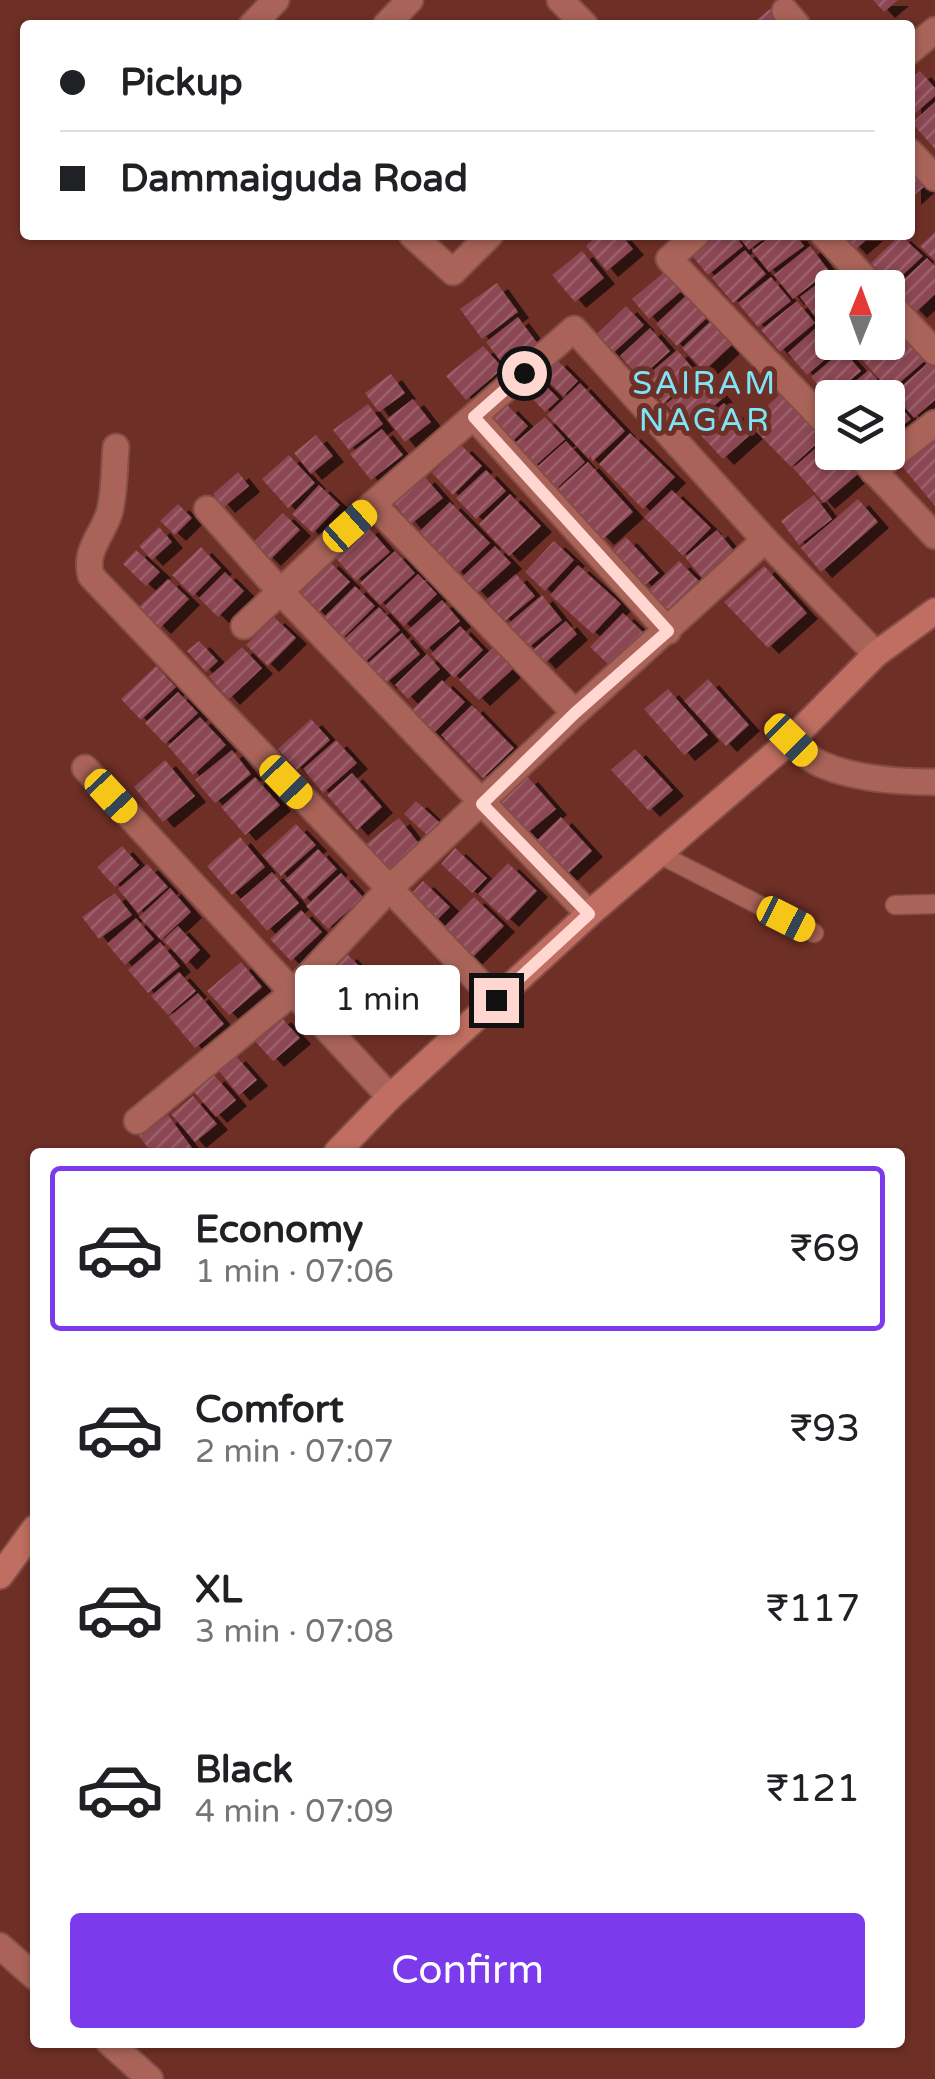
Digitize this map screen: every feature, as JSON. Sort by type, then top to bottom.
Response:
[{"type":"street","points":[[257,20],[276,0]]},
{"type":"street","points":[[391,20],[410,0]]},
{"type":"street","points":[[915,47],[935,30]]},
{"type":"street","points":[[915,157],[935,178]]},
{"type":"street","points":[[418,240],[453,272],[485,240]]},
{"type":"street","points":[[690,240],[669,259],[815,410]]},
{"type":"street","points":[[829,240],[857,270]]},
{"type":"street","points":[[905,320],[935,352]]},
{"type":"street","points":[[244,626],[373,504],[574,329],[765,540],[876,654]]},
{"type":"street","points":[[474,417],[668,631]]},
{"type":"street","points":[[905,439],[935,423]]},
{"type":"street","points":[[116,447],[108,518],[92,545],[88,564],[92,576],[496,1000]]},
{"type":"street","points":[[872,470],[935,536]]},
{"type":"street","points":[[373,504],[575,713]]},
{"type":"street","points":[[207,509],[279,590],[589,914]]},
{"type":"street","points":[[137,1121],[292,992],[389,890],[765,540]]},
{"type":"street","points":[[341,1148],[390,1097],[589,914],[791,740],[876,654],[935,611]]},
{"type":"street","points":[[791,740],[823,766],[865,776],[935,782]]},
{"type":"street","points":[[86,768],[390,1097]]},
{"type":"street","points":[[0,1576],[30,1535]]},
{"type":"street","points":[[116,2048],[150,2079]]},
{"type":"lane","points":[[659,854],[814,933]]},
{"type":"lane","points":[[895,905],[935,904]]},
{"type":"building","points":[[873,0],[898,0],[884,12]]},
{"type":"building","points":[[770,9],[779,20],[757,20]]},
{"type":"building","points":[[920,71],[935,88],[935,96],[915,114],[915,76]]},
{"type":"building","points":[[935,102],[935,149],[915,126],[915,120]]},
{"type":"building","points":[[915,171],[927,184],[915,195]]},
{"type":"building","points":[[935,232],[935,261],[920,246]]},
{"type":"building","points":[[593,240],[625,240],[633,249],[607,271],[586,246]]},
{"type":"building","points":[[702,240],[738,240],[743,246],[708,275],[688,251]]},
{"type":"building","points":[[741,240],[762,240],[749,250]]},
{"type":"building","points":[[766,240],[800,240],[804,246],[769,272],[752,251]]},
{"type":"building","points":[[848,240],[866,240],[856,249]]},
{"type":"building","points":[[895,240],[905,240],[923,256],[905,273],[878,270],[871,263]]},
{"type":"building","points":[[810,246],[828,270],[815,270],[815,282],[793,299],[774,275]]},
{"type":"building","points":[[745,250],[766,274],[733,303],[712,278]]},
{"type":"building","points":[[582,251],[604,278],[575,302],[552,275]]},
{"type":"building","points":[[927,258],[935,266],[935,294],[916,312],[905,300],[905,279]]},
{"type":"building","points":[[668,269],[685,288],[649,319],[632,299]]},
{"type":"building","points":[[771,277],[791,301],[758,327],[738,303]]},
{"type":"building","points":[[497,283],[518,312],[482,339],[460,309]]},
{"type":"building","points":[[815,286],[815,317],[800,297]]},
{"type":"building","points":[[690,292],[711,314],[677,346],[656,324]]},
{"type":"building","points":[[797,301],[815,323],[780,352],[761,330]]},
{"type":"building","points":[[626,306],[644,325],[612,354],[595,336]]},
{"type":"building","points":[[518,317],[538,344],[506,368],[486,342]]},
{"type":"building","points":[[714,318],[736,341],[704,371],[682,348]]},
{"type":"building","points":[[650,328],[670,351],[640,378],[620,356]]},
{"type":"building","points":[[815,329],[815,360],[824,360],[807,375],[788,353]]},
{"type":"building","points":[[905,334],[927,359],[903,380],[880,380],[862,360],[905,360]]},
{"type":"building","points":[[483,346],[503,368],[466,400],[446,376]]},
{"type":"building","points":[[677,350],[697,373],[663,404],[642,380]]},
{"type":"building","points":[[556,359],[578,381],[563,396],[541,374]]},
{"type":"building","points":[[831,360],[852,360],[861,371],[850,380],[815,382],[811,377]]},
{"type":"building","points":[[930,361],[935,366],[935,400],[914,418],[905,408],[905,383]]},
{"type":"building","points":[[869,370],[878,380],[857,380]]},
{"type":"building","points":[[702,373],[723,398],[688,429],[666,404]]},
{"type":"building","points":[[391,374],[405,393],[379,412],[365,393]]},
{"type":"building","points":[[538,378],[559,399],[545,412],[524,390]]},
{"type":"building","points":[[580,383],[625,431],[592,462],[591,456],[589,459],[547,415]]},
{"type":"building","points":[[782,392],[815,426],[815,445],[791,467],[749,424]]},
{"type":"building","points":[[413,399],[431,422],[405,442],[387,419]]},
{"type":"building","points":[[724,403],[752,433],[723,459],[695,429]]},
{"type":"building","points":[[368,404],[383,424],[349,450],[333,430]]},
{"type":"building","points":[[507,405],[528,426],[510,444],[488,423]]},
{"type":"building","points":[[545,417],[565,439],[534,467],[514,444]]},
{"type":"building","points":[[382,429],[403,455],[371,480],[350,454]]},
{"type":"building","points":[[630,433],[675,477],[643,509],[599,464]]},
{"type":"building","points":[[316,435],[333,456],[311,474],[294,453]]},
{"type":"building","points":[[935,438],[935,506],[905,470],[905,462]]},
{"type":"building","points":[[566,441],[585,462],[556,489],[536,468]]},
{"type":"building","points":[[461,445],[482,466],[453,495],[432,473]]},
{"type":"building","points":[[815,449],[815,470],[854,470],[858,474],[824,503],[793,468]]},
{"type":"building","points":[[289,455],[315,483],[288,508],[262,479]]},
{"type":"building","points":[[588,462],[633,512],[603,539],[557,490]]},
{"type":"building","points":[[486,470],[506,491],[476,519],[456,498]]},
{"type":"building","points":[[238,472],[249,486],[224,507],[213,494]]},
{"type":"building","points":[[424,476],[443,498],[411,524],[393,502]]},
{"type":"building","points":[[319,485],[340,505],[313,533],[292,514]]},
{"type":"building","points":[[672,490],[711,528],[683,556],[644,517]]},
{"type":"building","points":[[510,494],[541,526],[509,556],[479,524]]},
{"type":"building","points":[[814,495],[832,519],[799,545],[781,521]]},
{"type":"building","points":[[858,499],[878,522],[821,572],[801,548]]},
{"type":"building","points":[[450,502],[490,543],[458,574],[419,532]]},
{"type":"building","points":[[178,504],[192,518],[175,535],[160,521]]},
{"type":"building","points":[[283,513],[300,530],[270,560],[253,543]]},
{"type":"building","points":[[367,526],[390,552],[356,581],[334,556]]},
{"type":"building","points":[[159,527],[172,542],[152,560],[139,546]]},
{"type":"building","points":[[717,530],[735,552],[703,579],[685,557]]},
{"type":"building","points":[[626,537],[659,573],[645,585],[612,549]]},
{"type":"building","points":[[554,541],[574,560],[545,591],[525,572]]},
{"type":"building","points":[[495,546],[511,563],[478,593],[462,577]]},
{"type":"building","points":[[201,547],[221,568],[193,596],[172,575]]},
{"type":"building","points":[[136,550],[160,572],[146,586],[123,564]]},
{"type":"building","points":[[395,551],[415,573],[380,605],[360,583]]},
{"type":"building","points":[[328,560],[350,582],[318,613],[296,590]]},
{"type":"building","points":[[679,561],[700,582],[667,614],[646,592]]},
{"type":"building","points":[[578,565],[621,604],[593,634],[550,595]]},
{"type":"building","points":[[764,566],[807,613],[768,648],[724,602]]},
{"type":"building","points":[[225,572],[244,591],[218,617],[199,598]]},
{"type":"building","points":[[418,574],[437,594],[404,626],[385,606]]},
{"type":"building","points":[[516,574],[535,596],[505,621],[486,600]]},
{"type":"building","points":[[168,579],[189,599],[160,628],[139,607]]},
{"type":"building","points":[[355,586],[375,606],[342,639],[322,619]]},
{"type":"building","points":[[542,595],[562,620],[528,648],[508,624]]},
{"type":"building","points":[[442,600],[460,621],[426,650],[408,630]]},
{"type":"building","points":[[379,607],[400,630],[364,663],[343,640]]},
{"type":"building","points":[[623,613],[644,633],[611,667],[590,647]]},
{"type":"building","points":[[274,617],[296,638],[268,666],[246,645]]},
{"type":"building","points":[[566,621],[577,634],[545,663],[533,650]]},
{"type":"building","points":[[460,626],[483,650],[454,678],[431,654]]},
{"type":"building","points":[[402,633],[420,654],[386,683],[368,663]]},
{"type":"building","points":[[199,641],[218,661],[206,672],[187,651]]},
{"type":"building","points":[[242,647],[262,668],[229,699],[209,677]]},
{"type":"building","points":[[494,647],[514,668],[479,700],[459,680]]},
{"type":"building","points":[[427,654],[440,669],[408,699],[395,685]]},
{"type":"building","points":[[156,666],[176,687],[141,720],[121,699]]},
{"type":"building","points":[[708,679],[749,725],[726,746],[684,701]]},
{"type":"building","points":[[442,680],[465,702],[433,734],[410,712]]},
{"type":"building","points":[[668,689],[708,735],[684,755],[644,709]]},
{"type":"building","points":[[178,692],[198,713],[165,744],[145,723]]},
{"type":"building","points":[[472,705],[514,748],[483,778],[441,735]]},
{"type":"building","points":[[200,717],[226,745],[193,775],[168,746]]},
{"type":"building","points":[[311,719],[330,740],[297,770],[278,749]]},
{"type":"building","points":[[336,740],[357,763],[323,793],[303,769]]},
{"type":"building","points":[[635,749],[673,790],[649,811],[611,770]]},
{"type":"building","points":[[232,750],[251,774],[215,803],[195,780]]},
{"type":"building","points":[[165,760],[195,796],[163,822],[134,787]]},
{"type":"building","points":[[352,773],[382,807],[357,830],[327,795]]},
{"type":"building","points":[[527,776],[556,809],[524,836],[495,803]]},
{"type":"building","points":[[255,777],[280,805],[245,835],[221,807]]},
{"type":"building","points":[[416,801],[439,822],[427,835],[404,814]]},
{"type":"building","points":[[561,817],[592,851],[565,876],[534,843]]},
{"type":"building","points":[[399,818],[420,845],[388,871],[366,844]]},
{"type":"building","points":[[296,824],[316,845],[281,876],[262,855]]},
{"type":"building","points":[[240,837],[265,867],[232,895],[207,866]]},
{"type":"building","points":[[122,846],[139,865],[115,887],[97,867]]},
{"type":"building","points":[[455,848],[487,878],[472,893],[441,864]]},
{"type":"building","points":[[318,849],[337,869],[304,900],[285,880]]},
{"type":"building","points":[[508,863],[537,891],[508,921],[478,894]]},
{"type":"building","points":[[147,864],[168,887],[138,913],[118,889]]},
{"type":"building","points":[[272,872],[299,903],[267,931],[240,900]]},
{"type":"building","points":[[341,873],[363,897],[328,929],[306,906]]},
{"type":"building","points":[[423,881],[450,907],[435,922],[409,896]]},
{"type":"building","points":[[170,888],[191,912],[161,940],[139,917]]},
{"type":"building","points":[[115,893],[132,915],[99,939],[82,917]]},
{"type":"building","points":[[474,897],[504,926],[471,959],[441,930]]},
{"type":"building","points":[[301,910],[322,932],[291,961],[270,939]]},
{"type":"building","points":[[136,918],[154,939],[125,965],[107,944]]},
{"type":"building","points":[[178,926],[200,950],[186,964],[163,940]]},
{"type":"building","points":[[160,942],[180,966],[148,993],[128,970]]},
{"type":"building","points":[[346,953],[367,974],[332,1010],[310,989]]},
{"type":"building","points":[[241,962],[262,987],[229,1015],[207,991]]},
{"type":"building","points":[[179,972],[196,991],[168,1015],[151,996]]},
{"type":"building","points":[[370,979],[383,992],[348,1027],[335,1013]]},
{"type":"building","points":[[198,993],[224,1024],[195,1048],[169,1017]]},
{"type":"building","points":[[280,1016],[300,1038],[273,1061],[253,1039]]},
{"type":"building","points":[[235,1055],[257,1080],[239,1095],[218,1070]]},
{"type":"building","points":[[214,1075],[236,1100],[216,1117],[194,1092]]},
{"type":"building","points":[[193,1096],[217,1124],[195,1142],[171,1114]]},
{"type":"building","points":[[168,1115],[192,1148],[148,1148],[139,1136]]},
{"type":"district","name":"SAIRAM NAGAR","points":[[705,402]]},
{"type":"route","points":[[496,1000],[589,914],[482,804],[575,713],[668,631],[474,417],[524,373]]}]
